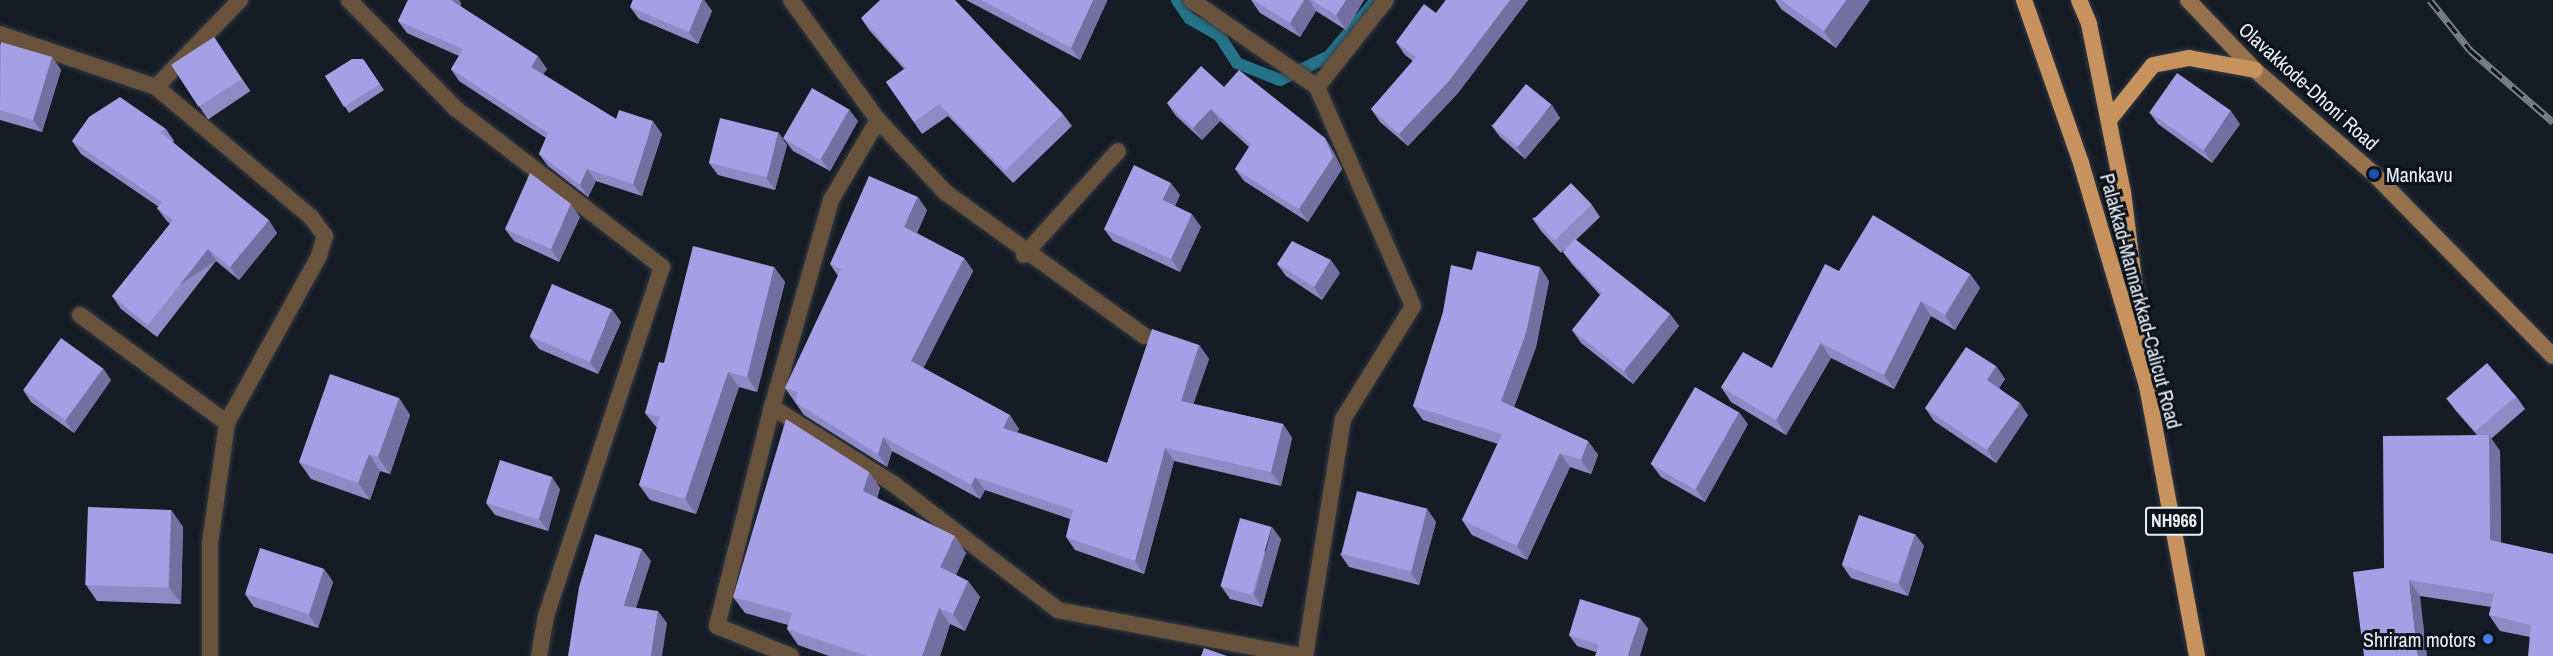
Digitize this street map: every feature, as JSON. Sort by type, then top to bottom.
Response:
[{"type":"highway","name":"Palakkad-Mannarkkad-Calicut Road","points":[[2024,0],[2081,163],[2147,386],[2197,656]]},
{"type":"highway","name":"NH966","points":[[2079,0],[2109,120],[2147,386]]},
{"type":"highway","points":[[2109,120],[2153,65],[2188,58],[2255,70]]},
{"type":"main road","name":"Olavakkode-Dhoni Road","points":[[2188,0],[2255,70],[2374,174],[2553,356]]},
{"type":"street","points":[[156,87],[240,0]]},
{"type":"street","points":[[349,0],[455,108],[662,267],[546,616],[539,656]]},
{"type":"street","points":[[791,0],[878,120],[945,192],[1024,255],[1145,336]]},
{"type":"street","points":[[772,407],[895,485],[1058,610],[1303,656],[1343,419],[1413,306],[1317,87],[1191,0]]},
{"type":"street","points":[[1317,87],[1386,0]]},
{"type":"street","points":[[0,33],[156,87],[311,217],[325,236],[320,256],[227,423],[210,542],[210,656]]},
{"type":"street","points":[[791,656],[717,626],[772,407],[831,200],[878,120]]},
{"type":"street","points":[[1024,255],[1118,151]]},
{"type":"street","points":[[80,315],[227,423]]},
{"type":"building","points":[[408,0],[451,0],[538,56],[531,67],[616,119],[619,110],[653,121],[633,184],[587,169],[580,185],[539,154],[548,133],[451,69],[463,49],[398,21]]},
{"type":"building","points":[[633,0],[702,0],[689,32],[630,7]]},
{"type":"building","points":[[880,0],[955,0],[1063,114],[1005,171],[939,104],[914,122],[886,82],[906,68],[861,18]]},
{"type":"building","points":[[981,0],[1093,0],[1071,48]]},
{"type":"building","points":[[1253,0],[1304,0],[1290,23]]},
{"type":"building","points":[[1312,0],[1346,0],[1336,15]]},
{"type":"building","points":[[1446,0],[1510,0],[1449,81],[1399,134],[1371,109],[1416,57],[1396,42],[1424,4],[1436,13]]},
{"type":"building","points":[[1781,0],[1846,0],[1824,31]]},
{"type":"building","points":[[214,37],[241,79],[198,107],[171,65]]},
{"type":"building","points":[[1,42],[52,57],[33,120],[0,110]]},
{"type":"building","points":[[352,59],[363,59],[380,84],[344,107],[325,76]]},
{"type":"building","points":[[1201,66],[1224,87],[1239,70],[1325,138],[1333,157],[1299,209],[1235,169],[1251,144],[1211,109],[1193,128],[1167,103]]},
{"type":"building","points":[[2177,73],[2231,111],[2204,150],[2149,112]]},
{"type":"building","points":[[1526,84],[1552,105],[1518,147],[1492,126]]},
{"type":"building","points":[[812,88],[849,110],[820,160],[783,138]]},
{"type":"building","points":[[120,97],[166,129],[160,132],[269,220],[230,267],[208,249],[148,325],[112,296],[173,220],[157,208],[162,202],[72,141],[89,117]]},
{"type":"building","points":[[720,118],[778,133],[767,177],[709,163]]},
{"type":"building","points":[[1134,165],[1171,183],[1163,200],[1192,214],[1171,259],[1104,229]]},
{"type":"building","points":[[530,173],[571,204],[551,249],[505,229]]},
{"type":"building","points":[[869,176],[918,197],[904,227],[964,258],[911,361],[1010,415],[1003,428],[1107,463],[1152,329],[1199,345],[1181,401],[1283,424],[1271,472],[1165,448],[1135,561],[1066,537],[1073,510],[975,477],[971,485],[883,437],[878,454],[795,402],[798,392],[785,388],[841,269],[830,264]]},
{"type":"building","points":[[1571,183],[1592,205],[1554,241],[1534,219]]},
{"type":"building","points":[[1873,215],[1970,274],[1945,315],[1921,301],[1884,375],[1821,343],[1776,420],[1721,387],[1743,352],[1772,368],[1825,264],[1839,271]]},
{"type":"building","points":[[1575,239],[1670,314],[1624,371],[1572,330],[1602,293],[1563,252]]},
{"type":"building","points":[[1292,241],[1331,260],[1314,287],[1277,264]]},
{"type":"building","points":[[693,246],[774,267],[747,377],[728,372],[685,499],[639,485],[660,417],[645,413],[659,362],[664,363]]},
{"type":"building","points":[[1477,251],[1540,267],[1526,333],[1501,401],[1588,441],[1581,460],[1560,453],[1517,546],[1462,520],[1502,434],[1413,406],[1443,312],[1451,265],[1472,270]]},
{"type":"building","points":[[552,284],[612,309],[590,362],[530,336]]},
{"type":"building","points":[[61,338],[103,369],[65,420],[23,390]]},
{"type":"building","points":[[1966,347],[1996,366],[1987,380],[2020,403],[1987,450],[1925,408]]},
{"type":"building","points":[[2487,363],[2516,396],[2475,432],[2446,398]]},
{"type":"building","points":[[330,374],[399,398],[378,457],[369,454],[358,483],[299,462]]},
{"type":"building","points":[[1695,387],[1739,412],[1695,490],[1650,464]]},
{"type":"building","points":[[786,419],[869,472],[863,491],[955,536],[940,567],[968,581],[953,614],[939,608],[922,656],[867,656],[787,629],[792,613],[733,597]]},
{"type":"building","points":[[2489,435],[2490,540],[2553,554],[2553,656],[2528,656],[2531,625],[2489,615],[2494,594],[2409,580],[2418,656],[2364,656],[2353,572],[2384,568],[2383,436]]},
{"type":"building","points":[[500,460],[552,477],[538,520],[486,503]]},
{"type":"building","points":[[1357,491],[1427,508],[1411,571],[1341,554]]},
{"type":"building","points":[[88,507],[171,510],[168,588],[85,585]]},
{"type":"building","points":[[1859,515],[1915,534],[1898,584],[1842,565]]},
{"type":"building","points":[[1240,518],[1272,527],[1252,595],[1220,586]]},
{"type":"building","points":[[595,534],[642,549],[624,606],[658,611],[651,656],[568,656],[579,587]]},
{"type":"building","points":[[260,548],[324,569],[309,614],[245,594]]},
{"type":"building","points":[[1580,599],[1640,618],[1628,656],[1595,656],[1599,645],[1569,635]]},
{"type":"building","points":[[1204,648],[1227,656],[1201,656]]},
{"type":"waterway","points":[[1177,0],[1189,18],[1219,35],[1237,63],[1280,80],[1329,56],[1376,0]]},
{"type":"railway","points":[[2430,0],[2470,50],[2553,122]]},
{"type":"place","name":"Mankavu","points":[[2374,174]]},
{"type":"place","name":"Shriram motors","points":[[2488,639]]}]
